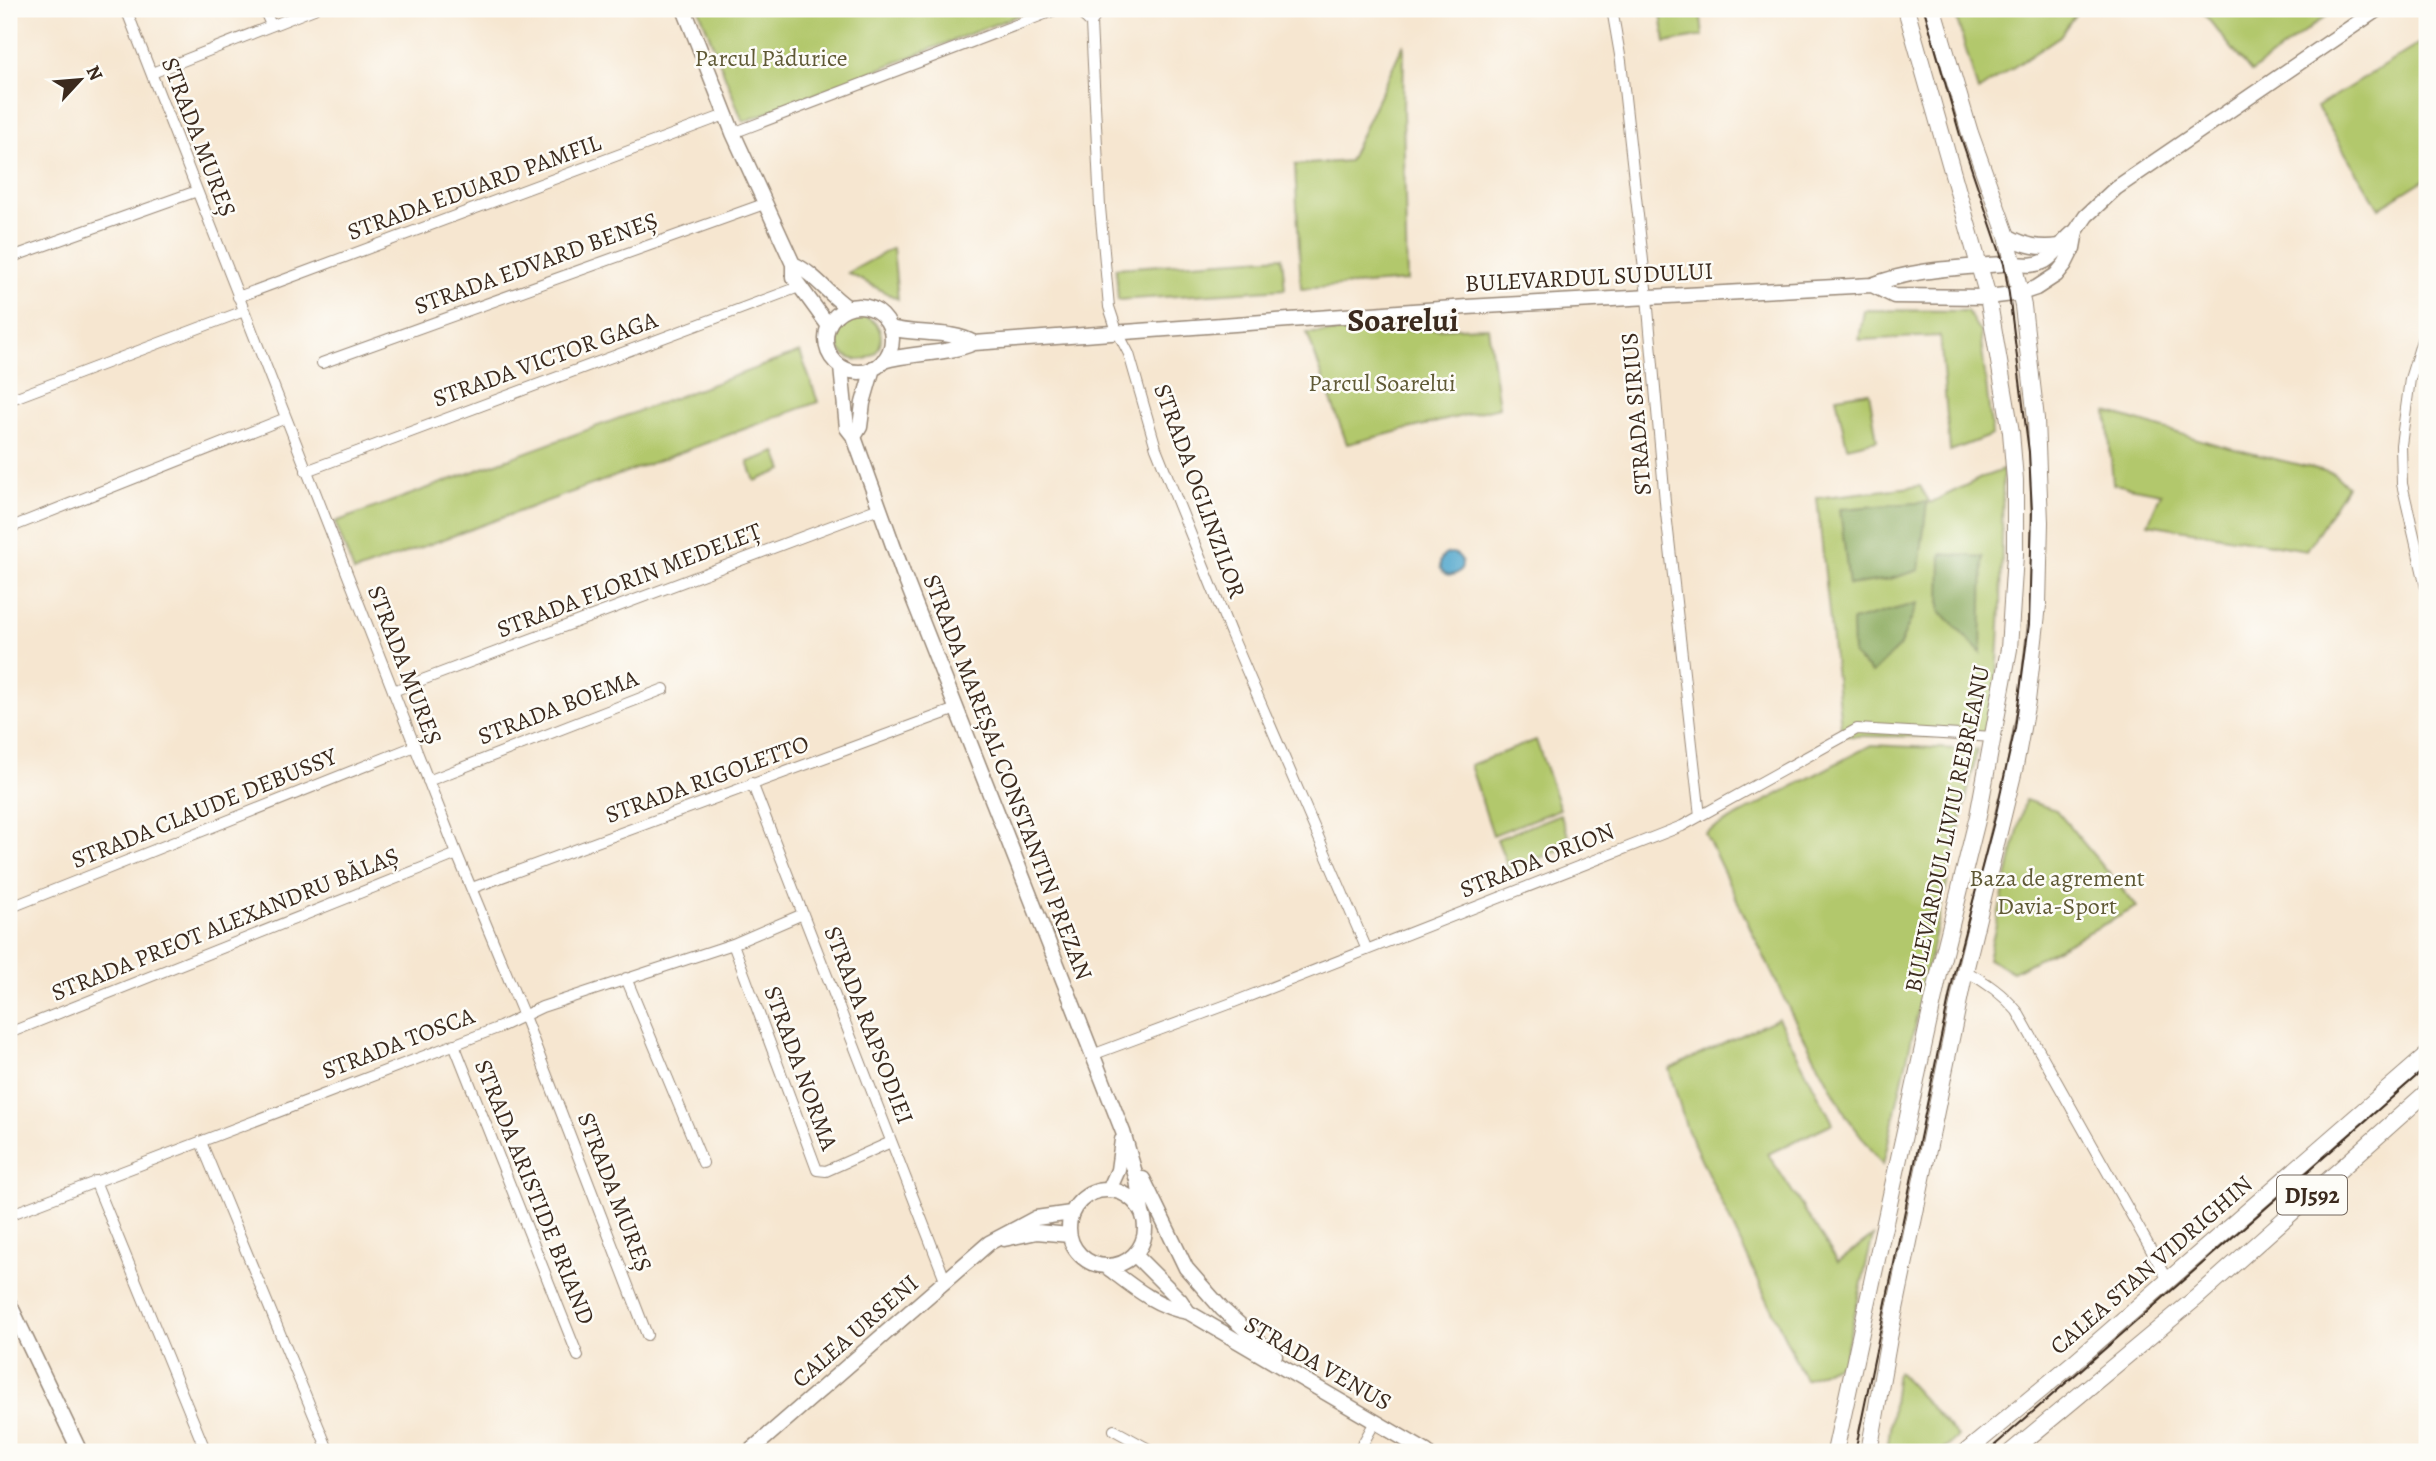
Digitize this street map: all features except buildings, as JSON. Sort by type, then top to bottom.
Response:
[{"type":"main road","points":[[684,9],[725,115],[793,264],[793,277],[828,325]]},
{"type":"main road","name":"BULEVARDUL LIVIU REBREANU","points":[[1835,1452],[1941,965],[1978,816],[1994,737],[2009,649],[2015,555],[2015,480],[2011,432],[1988,297],[1906,9]]},
{"type":"main road","name":"BULEVARDUL LIVIU REBREANU","points":[[1869,1452],[1889,1338],[1965,971],[2015,766],[2027,701],[2038,605],[2040,522],[2036,419],[2021,293],[2007,236],[1970,133],[1933,9]]},
{"type":"main road","points":[[2076,231],[2098,204],[2142,169],[2378,9]]},
{"type":"main road","name":"BULEVARDUL SUDULUI","points":[[1872,285],[1894,296],[1988,297],[2021,293],[2036,288],[2056,275],[2073,248],[2076,231]]},
{"type":"main road","name":"BULEVARDUL SUDULUI","points":[[878,365],[901,356],[963,348],[974,343],[1117,331],[1872,285],[1891,277],[1981,266],[2032,265],[2044,261],[2065,238],[2076,231]]},
{"type":"main road","points":[[2007,236],[2024,245],[2041,248],[2060,246]]},
{"type":"main road","points":[[793,264],[805,269],[847,307]]},
{"type":"main road","points":[[854,437],[860,427],[863,403],[878,365],[891,345],[890,328],[877,311],[857,305],[847,307],[828,325],[826,344],[829,353],[841,367],[852,371],[863,372],[878,365]]},
{"type":"main road","name":"BULEVARDUL SUDULUI","points":[[890,328],[965,337],[974,343]]},
{"type":"main road","name":"STRADA MAREȘAL CONSTANTIN PREZAN","points":[[841,367],[846,428],[854,437],[956,709],[1124,1135],[1137,1180],[1142,1212]]},
{"type":"main road","name":"CALEA STAN VIDRIGHIN","points":[[1966,1452],[2073,1364],[2427,1055]]},
{"type":"main road","name":"DJ592","points":[[2011,1452],[2196,1298],[2427,1092]]},
{"type":"main road","points":[[1124,1135],[1186,1268],[1222,1309],[1292,1371]]},
{"type":"main road","name":"STRADA MAREȘAL CONSTANTIN PREZAN","points":[[1110,1189],[1120,1162],[1124,1135]]},
{"type":"main road","points":[[1110,1189],[1123,1193],[1134,1201],[1142,1212],[1145,1234],[1141,1245],[1135,1255],[1117,1266],[1107,1267],[1085,1260],[1074,1250],[1069,1236],[1071,1213],[1083,1198],[1095,1191],[1110,1189]]},
{"type":"main road","name":"CALEA URSENI","points":[[750,1452],[989,1243],[1036,1218],[1071,1213]]},
{"type":"main road","name":"CALEA URSENI","points":[[989,1243],[1037,1232],[1069,1236]]},
{"type":"main road","name":"STRADA VENUS","points":[[1135,1255],[1180,1300],[1188,1312],[1427,1452]]},
{"type":"main road","name":"STRADA VENUS","points":[[1107,1267],[1148,1297],[1174,1310],[1188,1312]]},
{"type":"main road","points":[[9,1303],[74,1450]]},
{"type":"street","name":"STRADA MUREȘ","points":[[126,9],[457,855],[524,1016],[647,1335]]},
{"type":"street","points":[[264,9],[271,25]]},
{"type":"street","points":[[152,73],[314,9]]},
{"type":"street","points":[[733,133],[1058,9]]},
{"type":"street","points":[[1076,9],[1091,23],[1100,9]]},
{"type":"street","name":"STRADA SIRIUS","points":[[1612,9],[1621,61],[1647,297],[1666,513],[1700,816]]},
{"type":"street","name":"STRADA OGLINZILOR","points":[[1091,23],[1100,207],[1109,307],[1129,354],[1156,448],[1231,634],[1367,950]]},
{"type":"street","name":"STRADA EDUARD PAMFIL","points":[[238,297],[725,115]]},
{"type":"street","points":[[9,258],[197,191]]},
{"type":"street","name":"STRADA EDVARD BENEȘ","points":[[322,363],[764,204]]},
{"type":"street","name":"STRADA VICTOR GAGA","points":[[306,471],[799,287]]},
{"type":"street","points":[[9,400],[244,311]]},
{"type":"street","points":[[2427,324],[2410,379],[2401,445],[2402,484],[2427,592]]},
{"type":"street","points":[[9,528],[286,418]]},
{"type":"street","name":"STRADA FLORIN MEDELEȚ","points":[[393,691],[879,508]]},
{"type":"street","name":"STRADA BOEMA","points":[[428,781],[664,689]]},
{"type":"street","name":"STRADA RIGOLETTO","points":[[472,888],[956,709]]},
{"type":"street","name":"STRADA ORION","points":[[1093,1055],[1682,825],[1857,729],[1994,737]]},
{"type":"street","name":"STRADA CLAUDE DEBUSSY","points":[[9,908],[415,746]]},
{"type":"street","name":"STRADA RAPSODIEI","points":[[752,783],[946,1282]]},
{"type":"street","name":"STRADA PREOT ALEXANDRU BĂLAȘ","points":[[9,1033],[457,855]]},
{"type":"street","name":"STRADA TOSCA","points":[[9,1216],[454,1044],[542,1007],[733,944],[803,914]]},
{"type":"street","name":"STRADA NORMA","points":[[733,944],[817,1170],[826,1171],[891,1142]]},
{"type":"street","points":[[1965,971],[2006,998],[2017,1011],[2168,1280]]},
{"type":"street","points":[[626,978],[703,1164]]},
{"type":"street","name":"STRADA ARISTIDE BRIAND","points":[[454,1044],[578,1356]]},
{"type":"street","points":[[201,1142],[329,1452]]},
{"type":"street","points":[[95,1181],[206,1452]]},
{"type":"street","points":[[1358,1452],[1375,1422]]},
{"type":"street","points":[[1114,1430],[1154,1452]]},
{"type":"green space","name":"Parcul Pădurice","points":[[699,9],[1034,9],[743,122]]},
{"type":"green space","points":[[1700,9],[1703,36],[1665,43],[1661,13]]},
{"type":"green space","points":[[1954,9],[2079,9],[2060,36],[1978,91]]},
{"type":"green space","points":[[2200,9],[2335,9],[2251,72]]},
{"type":"green space","points":[[2427,39],[2427,178],[2379,208],[2317,107]]},
{"type":"green space","points":[[1404,43],[1407,281],[1301,289],[1295,165],[1349,161]]},
{"type":"green space","points":[[893,248],[898,299],[848,273]]},
{"type":"green space","points":[[1282,257],[1285,289],[1118,300],[1116,268]]},
{"type":"green space","points":[[1864,310],[1967,311],[1980,332],[1992,435],[1950,451],[1940,336],[1859,340]]},
{"type":"green space","points":[[859,316],[874,323],[881,338],[874,353],[859,360],[844,353],[837,338],[844,323]]},
{"type":"green space","name":"Parcul Soarelui","points":[[1488,327],[1499,407],[1347,444],[1307,333]]},
{"type":"green space","points":[[800,352],[818,402],[354,572],[335,522]]},
{"type":"green space","points":[[1869,392],[1877,440],[1847,447],[1836,397]]},
{"type":"green space","points":[[2107,412],[2218,445],[2333,473],[2347,486],[2307,550],[2148,524],[2161,493],[2113,484]]},
{"type":"green space","points":[[776,452],[783,470],[755,481],[748,462]]},
{"type":"green space","points":[[2003,470],[2001,606],[1994,737],[1842,736],[1817,498],[1920,486],[1930,503]]},
{"type":"green space","points":[[1927,502],[1919,570],[1890,579],[1849,585],[1840,509]]},
{"type":"green space","points":[[1941,554],[1983,557],[1981,653],[1940,611]]},
{"type":"green space","points":[[1918,603],[1899,647],[1872,673],[1853,655],[1852,621]]},
{"type":"green space","points":[[1536,740],[1560,809],[1493,835],[1470,765]]},
{"type":"green space","points":[[1871,745],[1977,750],[1883,1165],[1847,1117],[1791,1013],[1705,833]]},
{"type":"green space","name":"Baza de agrement Davia-Sport","points":[[2025,800],[2056,810],[2137,907],[2013,972],[1988,959]]},
{"type":"green space","points":[[1560,814],[1572,845],[1509,870],[1497,839]]},
{"type":"green space","points":[[1778,1018],[1833,1123],[1768,1154],[1838,1262],[1873,1236],[1843,1363],[1805,1380],[1686,1127],[1669,1069]]},
{"type":"green space","points":[[1897,1371],[1958,1437],[1940,1452],[1887,1452]]},
{"type":"water","points":[[1451,553],[1459,556],[1462,564],[1459,572],[1451,575],[1443,572],[1440,564],[1443,556]]},
{"type":"tram line","points":[[1855,1452],[1955,969],[1995,818],[2015,728],[2029,624],[2032,512],[2029,452],[2004,264],[1960,135],[1924,9]]},
{"type":"tram line","points":[[1987,1452],[2427,1067]]},
{"type":"district","name":"Soarelui","points":[[1403,320]]}]
